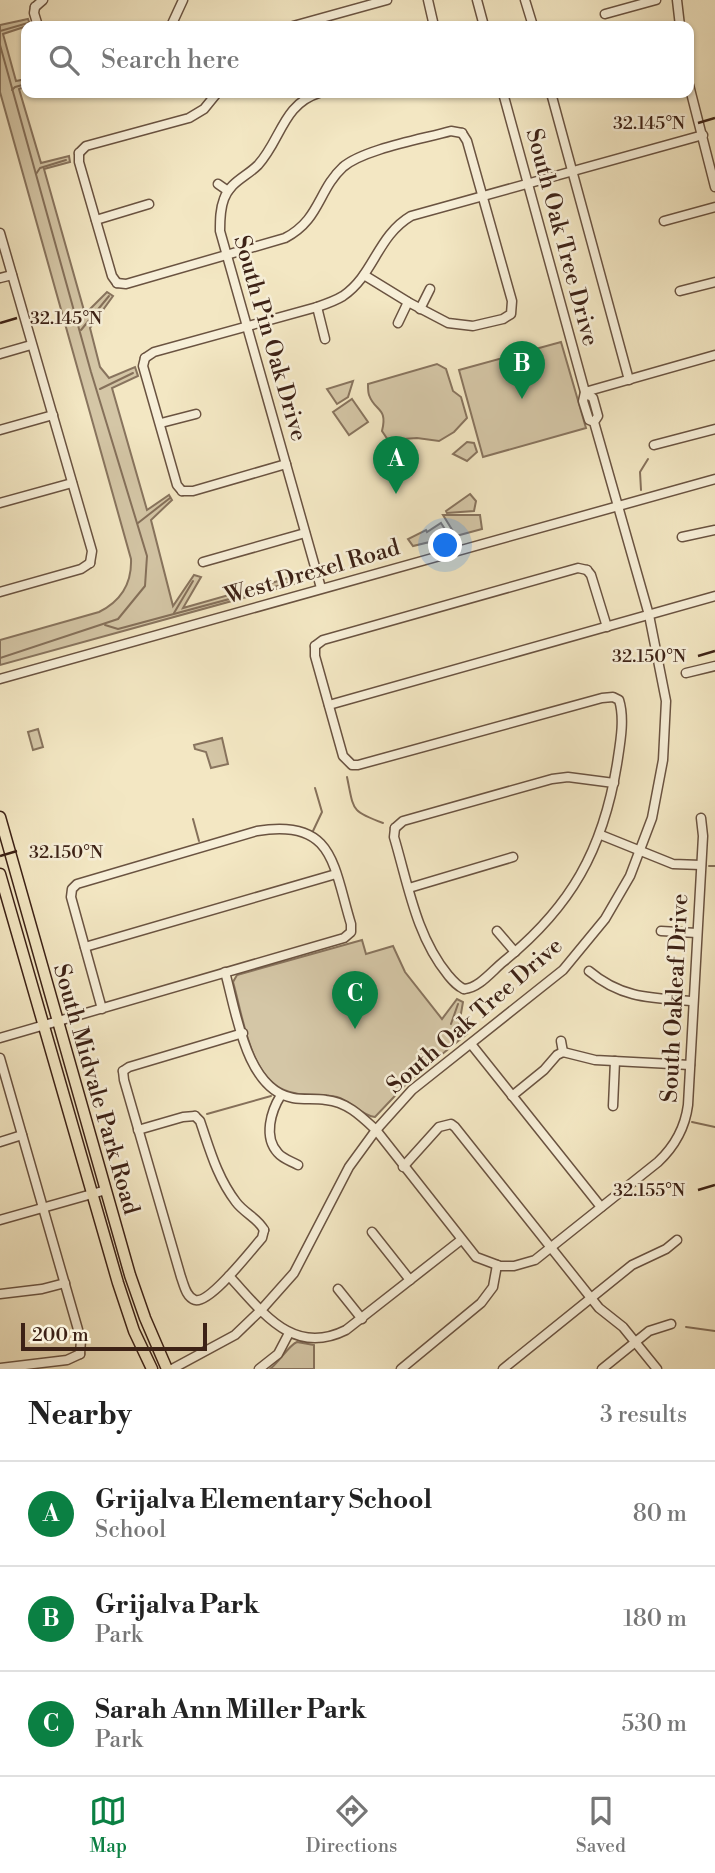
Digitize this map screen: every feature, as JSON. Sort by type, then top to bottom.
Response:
[{"type":"main road","name":"South Midvale Park Road","points":[[0,817],[135,1289],[169,1369]]},
{"type":"main road","name":"South Midvale Park Road","points":[[0,874],[124,1302],[152,1369]]},
{"type":"street","points":[[36,21],[33,6],[43,0]]},
{"type":"street","points":[[174,21],[183,0]]},
{"type":"street","points":[[311,21],[387,0]]},
{"type":"street","points":[[428,0],[433,21]]},
{"type":"street","points":[[477,0],[483,21]]},
{"type":"street","points":[[525,0],[531,21]]},
{"type":"street","points":[[605,14],[656,0]]},
{"type":"street","points":[[677,0],[679,21]]},
{"type":"street","points":[[213,98],[189,118],[86,146],[77,152],[115,286],[285,238],[298,232],[313,215],[331,182],[359,156],[452,131],[464,131],[512,300],[512,314],[486,323],[459,326],[439,320],[365,275]]},
{"type":"street","points":[[218,184],[228,191],[262,159],[290,112],[310,98]]},
{"type":"street","name":"South Oak Tree Drive","points":[[169,1369],[235,1335],[262,1309],[294,1273],[349,1167],[376,1130],[412,1090],[563,970],[611,910],[640,853],[652,818],[663,760],[666,701],[649,615],[594,422],[598,416],[593,397],[586,392],[504,98]]},
{"type":"street","points":[[552,98],[629,380]]},
{"type":"street","points":[[693,98],[715,187]]},
{"type":"street","points":[[286,464],[180,493],[143,366],[143,357],[317,307],[342,297],[365,275],[386,237],[397,224],[411,216],[703,135]]},
{"type":"street","name":"South Pin Oak Drive","points":[[228,191],[223,199],[220,231],[321,588]]},
{"type":"street","points":[[96,220],[149,204]]},
{"type":"street","points":[[664,221],[715,207]]},
{"type":"street","points":[[0,233],[92,551],[92,564],[84,568],[0,592]]},
{"type":"street","points":[[0,278],[12,275]]},
{"type":"street","points":[[680,291],[715,282]]},
{"type":"street","points":[[420,309],[430,289]]},
{"type":"street","points":[[398,323],[408,302]]},
{"type":"street","points":[[317,307],[326,339]]},
{"type":"street","points":[[0,354],[31,345]]},
{"type":"street","points":[[586,392],[715,355]]},
{"type":"street","points":[[161,424],[196,414]]},
{"type":"street","points":[[0,429],[53,415]]},
{"type":"street","points":[[654,445],[715,429]]},
{"type":"street","name":"West Drexel Road","points":[[0,679],[715,479]]},
{"type":"street","points":[[0,503],[72,483]]},
{"type":"street","points":[[682,537],[715,530]]},
{"type":"street","points":[[203,562],[305,533]]},
{"type":"street","points":[[607,627],[589,567],[313,645],[344,758],[350,766],[602,698],[617,697],[621,705],[614,783],[601,835],[575,885],[550,917],[515,952],[474,986],[464,991],[436,960],[418,924],[392,827],[403,821],[552,779],[568,777],[614,783]]},
{"type":"street","points":[[329,705],[715,596]]},
{"type":"street","points":[[686,673],[715,666]]},
{"type":"street","name":"South Oakleaf Drive","points":[[498,1265],[527,1264],[658,1162],[675,1143],[687,1112],[703,836],[701,817]]},
{"type":"street","points":[[0,1038],[58,1022],[341,939],[351,935],[351,924],[329,852],[318,840],[301,830],[282,827],[257,831],[104,875],[71,888],[71,897],[102,1009]]},
{"type":"street","points":[[601,835],[640,853],[673,864],[701,865]]},
{"type":"street","points":[[409,888],[513,857]]},
{"type":"street","points":[[85,947],[336,874]]},
{"type":"street","points":[[497,931],[515,952]]},
{"type":"street","points":[[661,931],[697,933]]},
{"type":"street","points":[[589,971],[626,994],[694,1001]]},
{"type":"street","points":[[225,972],[253,1066],[265,1083],[281,1095],[327,1100],[356,1111],[376,1130],[476,1257],[498,1265],[493,1286],[481,1303],[401,1369]]},
{"type":"street","points":[[138,1130],[197,1114],[221,1180],[239,1206],[267,1229],[229,1276],[206,1297],[194,1302],[181,1278],[138,1130],[121,1070],[243,1033]]},
{"type":"street","points":[[561,1041],[563,1052]]},
{"type":"street","points":[[471,1044],[601,1207]]},
{"type":"street","points":[[512,1096],[537,1076],[556,1055],[563,1052],[595,1060],[690,1065]]},
{"type":"street","points":[[0,1058],[81,1340],[83,1356],[0,1368]]},
{"type":"street","points":[[613,1106],[615,1061]]},
{"type":"street","points":[[281,1095],[273,1107],[271,1136],[274,1148],[280,1156],[298,1165]]},
{"type":"street","points":[[403,1167],[439,1127],[447,1121],[456,1127],[591,1298],[603,1312],[624,1327],[657,1369]]},
{"type":"street","points":[[0,1142],[22,1135]]},
{"type":"street","points":[[0,1220],[106,1190]]},
{"type":"street","points":[[372,1232],[410,1280]]},
{"type":"street","points":[[229,1276],[268,1317],[289,1333],[300,1337],[327,1337],[346,1331],[461,1240]]},
{"type":"street","points":[[503,1369],[632,1265],[666,1249],[677,1240]]},
{"type":"street","points":[[0,1294],[65,1283]]},
{"type":"street","points":[[338,1289],[362,1319]]},
{"type":"street","points":[[601,1369],[649,1331],[671,1324]]},
{"type":"street","points":[[259,1369],[278,1354],[289,1333]]},
{"type":"shaded area","points":[[28,19],[29,21],[21,21],[21,28],[3,34],[16,81],[21,80],[21,98],[41,163],[69,156],[70,162],[44,169],[85,314],[107,292],[113,296],[90,328],[100,367],[109,378],[135,367],[138,376],[112,388],[147,510],[169,495],[172,500],[151,520],[173,606],[194,575],[201,577],[183,608],[303,574],[301,582],[0,665],[0,640],[107,608],[124,591],[130,576],[131,559],[0,92],[0,25]]},
{"type":"shaded area","points":[[561,342],[586,428],[483,457],[459,370]]},
{"type":"shaded area","points":[[437,364],[446,369],[453,391],[461,397],[467,418],[454,432],[439,441],[417,438],[388,440],[382,431],[382,414],[369,394],[368,384]]},
{"type":"shaded area","points":[[353,381],[348,397],[337,404],[327,389]]},
{"type":"shaded area","points":[[352,399],[368,422],[349,435],[333,412]]},
{"type":"shaded area","points":[[467,442],[474,443],[477,452],[467,461],[453,454]]},
{"type":"shaded area","points":[[470,494],[476,501],[474,511],[447,513],[446,511]]},
{"type":"shaded area","points":[[443,515],[480,515],[482,529],[456,536]]},
{"type":"shaded area","points":[[441,523],[450,537],[413,546],[408,539],[426,530],[427,532]]},
{"type":"shaded area","points":[[38,729],[43,747],[33,750],[28,732]]},
{"type":"shaded area","points":[[222,738],[228,764],[211,768],[206,752],[195,749],[194,745]]},
{"type":"shaded area","points":[[362,940],[366,954],[393,946],[405,972],[442,1019],[457,999],[463,1002],[459,1025],[467,1034],[409,1081],[375,1117],[337,1097],[290,1092],[272,1082],[255,1058],[249,1043],[233,982],[237,975]]},
{"type":"shaded area","points":[[297,1342],[314,1345],[314,1369],[270,1369],[291,1347]]},
{"type":"waterway","points":[[0,31],[21,25]]},
{"type":"waterway","points":[[0,45],[91,372],[147,556],[145,586],[118,619],[0,658]]},
{"type":"waterway","points":[[12,90],[21,85]]},
{"type":"waterway","points":[[36,174],[40,168],[66,160]]},
{"type":"waterway","points":[[81,330],[109,296]]},
{"type":"waterway","points":[[100,389],[133,373]]},
{"type":"waterway","points":[[641,490],[640,472],[648,459]]},
{"type":"waterway","points":[[138,523],[170,498]]},
{"type":"waterway","points":[[105,625],[118,629],[300,580]]},
{"type":"waterway","points":[[174,613],[193,581]]},
{"type":"waterway","points":[[347,777],[355,808],[383,823]]},
{"type":"waterway","points":[[313,831],[322,812],[315,788]]},
{"type":"waterway","points":[[193,819],[199,841]]},
{"type":"waterway","points":[[709,866],[715,866]]},
{"type":"waterway","points":[[451,1024],[458,1004]]},
{"type":"waterway","points":[[207,1114],[271,1096]]},
{"type":"waterway","points":[[692,1122],[715,1127]]},
{"type":"waterway","points":[[686,1327],[715,1331]]},
{"type":"place","name":"Grijalva Park","points":[[522,399]]},
{"type":"place","name":"Grijalva Elementary School","points":[[396,494]]},
{"type":"place","name":"Sarah Ann Miller Park","points":[[355,1029]]}]
